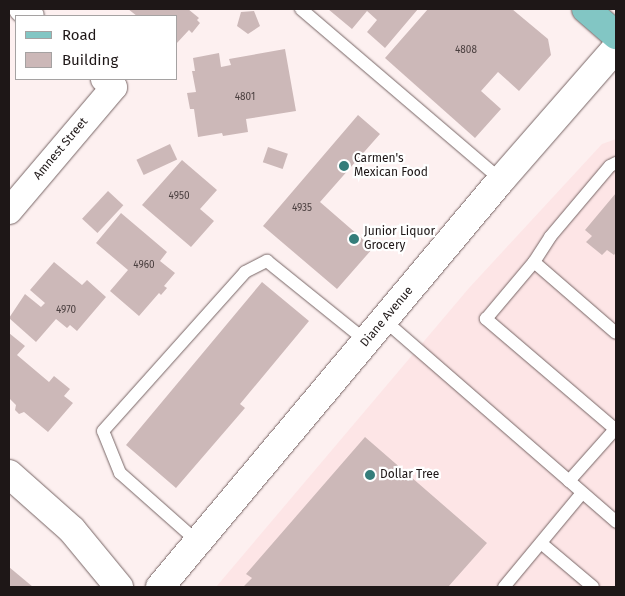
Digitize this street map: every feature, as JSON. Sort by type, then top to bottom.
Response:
[{"type":"main road","points":[[586,9],[616,35]]},
{"type":"street","name":"Diane Avenue","points":[[160,587],[502,180],[616,48]]},
{"type":"street","name":"Amnest Street","points":[[9,211],[109,83]]},
{"type":"street","points":[[9,474],[72,530],[119,587]]},
{"type":"lane","points":[[301,9],[502,180]]},
{"type":"lane","points":[[568,481],[616,428],[486,319],[534,262],[550,237],[610,166],[616,163]]},
{"type":"lane","points":[[198,542],[120,473],[103,431],[245,272],[268,261],[366,341]]},
{"type":"lane","points":[[534,262],[615,330]]},
{"type":"lane","points":[[384,320],[616,522]]},
{"type":"lane","points":[[504,587],[582,494]]},
{"type":"lane","points":[[541,543],[593,587]]},
{"type":"shaded area","points":[[616,139],[616,587],[216,587],[469,288],[602,144]]},
{"type":"building","points":[[128,9],[188,9],[199,18],[197,20],[200,23],[192,33],[189,30],[178,42],[178,15],[136,15]]},
{"type":"building","points":[[328,9],[418,9],[385,48],[367,32],[377,20],[367,11],[352,29]]},
{"type":"building","points":[[428,9],[512,9],[548,39],[551,55],[519,91],[498,72],[481,91],[501,109],[475,138],[385,58]]},
{"type":"building","points":[[254,11],[260,26],[248,34],[237,26],[241,12]]},
{"type":"building","points":[[285,49],[296,111],[246,119],[248,132],[223,136],[222,133],[198,137],[194,109],[190,109],[187,93],[196,92],[192,71],[195,71],[193,58],[219,53],[221,67],[231,65],[229,59]]},
{"type":"building","points":[[358,115],[380,134],[320,202],[373,248],[337,289],[263,226]]},
{"type":"building","points":[[170,144],[177,159],[144,175],[136,160]]},
{"type":"building","points":[[268,147],[288,154],[283,169],[263,162]]},
{"type":"building","points":[[182,160],[217,190],[200,209],[214,221],[191,247],[142,205]]},
{"type":"building","points":[[108,191],[123,205],[97,233],[82,219]]},
{"type":"building","points":[[616,193],[616,252],[614,255],[607,250],[602,255],[586,242],[592,236],[585,230]]},
{"type":"building","points":[[121,213],[167,252],[160,261],[175,273],[164,286],[167,288],[161,295],[159,293],[139,316],[110,291],[128,270],[96,243]]},
{"type":"building","points":[[54,262],[82,285],[87,280],[106,297],[77,331],[70,325],[67,328],[56,319],[36,342],[9,318],[25,294],[41,307],[45,303],[30,290]]},
{"type":"building","points":[[262,282],[309,321],[240,404],[245,408],[176,488],[126,445]]},
{"type":"building","points":[[9,333],[25,346],[17,355],[49,382],[54,376],[70,389],[64,396],[73,403],[48,432],[24,412],[19,414],[15,410],[16,405],[9,398]]},
{"type":"building","name":"Dollar Tree","points":[[365,437],[487,543],[448,587],[243,587],[252,578],[246,574]]},
{"type":"building","points":[[9,567],[33,587],[9,587]]},
{"type":"place","name":"Carmen's Mexican Food","points":[[344,166]]},
{"type":"place","name":"Junior Liquor Grocery","points":[[354,239]]},
{"type":"place","name":"Dollar Tree","points":[[370,475]]}]
